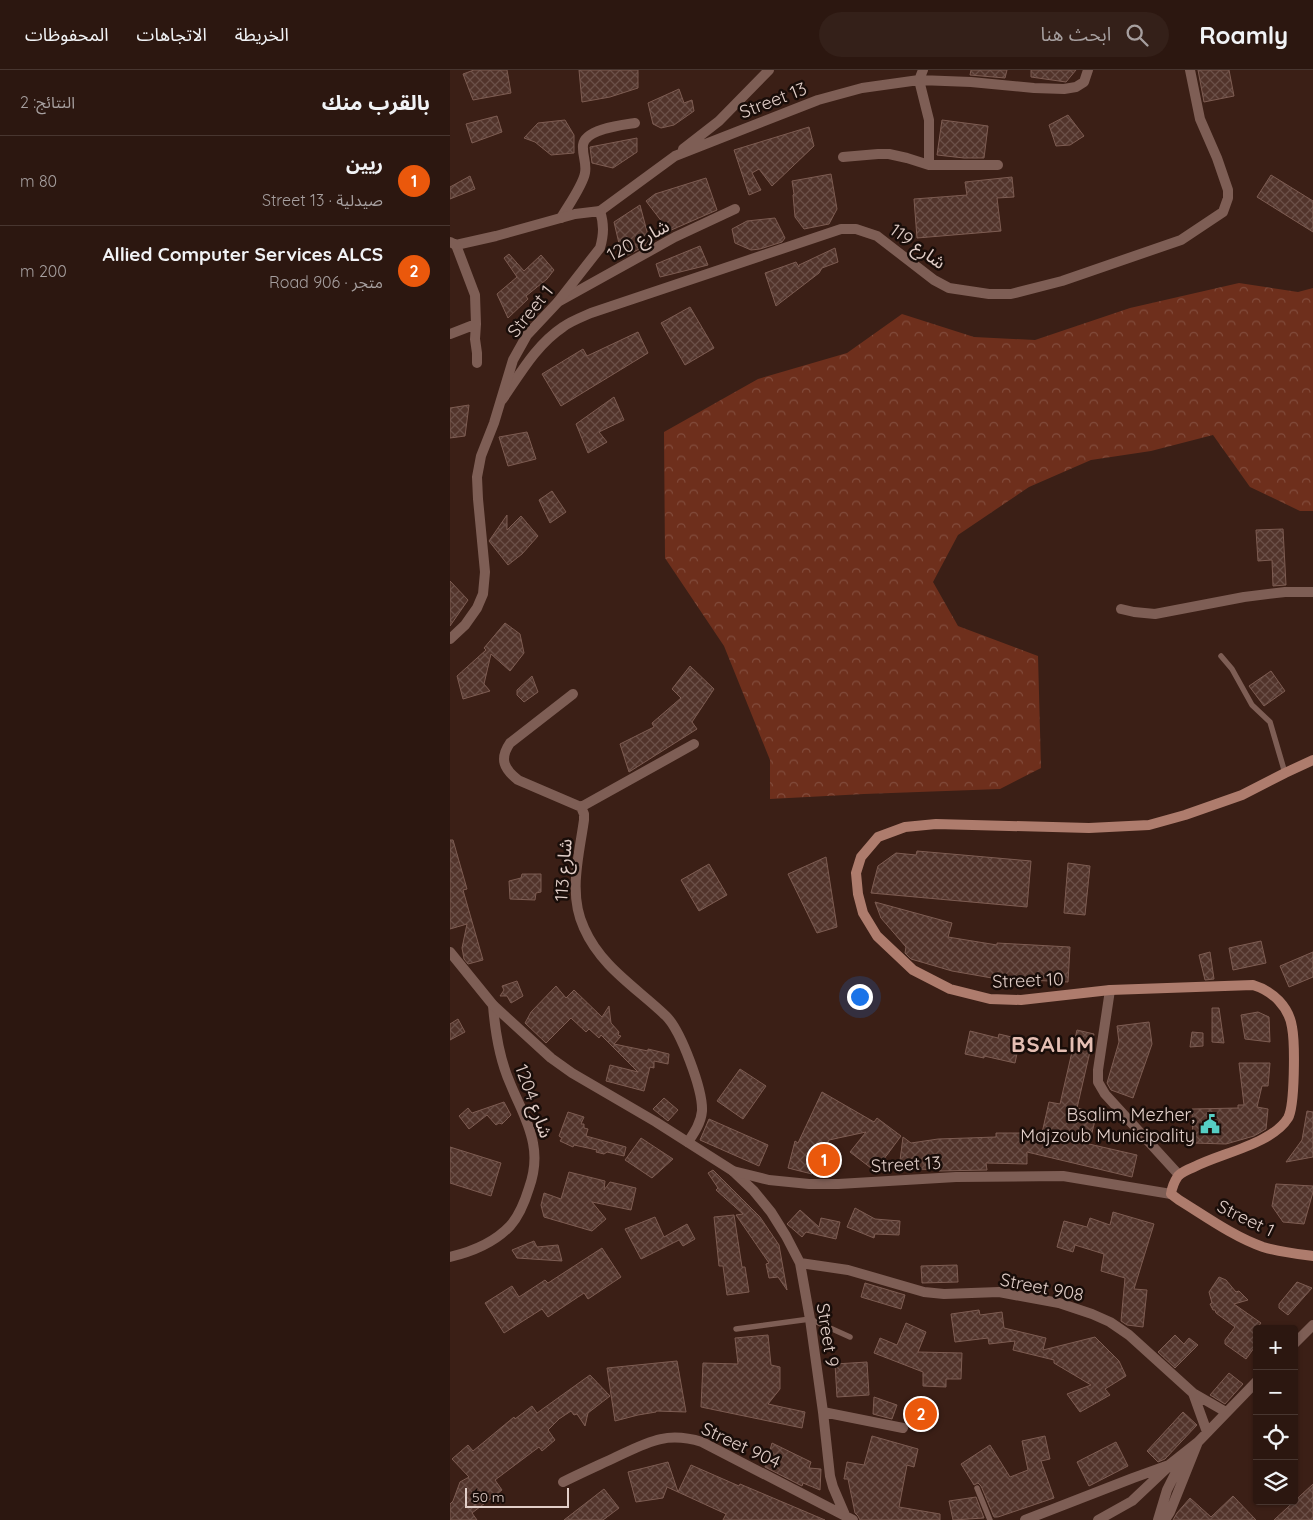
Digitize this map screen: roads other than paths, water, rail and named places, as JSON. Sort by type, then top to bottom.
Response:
[{"type":"main road","name":"Street 10","points":[[1179,1175],[1198,1165],[1263,1139],[1281,1128],[1289,1116],[1293,1101],[1293,1033],[1291,1018],[1275,996],[1264,988],[1254,985],[1110,990],[1021,1000],[990,1000],[950,989],[913,970],[877,936],[863,913],[858,894],[856,873],[861,857],[878,837],[904,827],[936,824],[1089,828],[1149,825],[1185,815],[1242,795],[1313,760]]},
{"type":"main road","points":[[1171,1194],[1172,1186],[1179,1175]]},
{"type":"main road","name":"Street 1","points":[[1171,1194],[1237,1235],[1263,1247],[1293,1254],[1313,1256]]},
{"type":"street","points":[[674,156],[719,121],[769,70]]},
{"type":"street","name":"Street 13","points":[[600,211],[674,156],[818,100],[921,75],[1026,88],[1064,89],[1076,87],[1084,82],[1088,70]]},
{"type":"street","name":"شارع 119","points":[[500,402],[529,359],[562,327],[591,313],[841,229],[856,229],[877,236],[934,280],[949,288],[989,294],[1011,294],[1062,281],[1181,240],[1223,212],[1228,198],[1228,190],[1217,158],[1200,119],[1190,70]]},
{"type":"street","points":[[921,75],[929,120],[929,165]]},
{"type":"street","points":[[561,218],[585,174],[586,162],[583,145],[585,140],[604,129],[635,123]]},
{"type":"street","points":[[842,157],[889,154],[929,165],[998,165]]},
{"type":"street","name":"شارع 120","points":[[557,302],[675,238],[735,209]]},
{"type":"street","points":[[477,363],[475,295],[453,244],[496,236],[575,214],[600,211]]},
{"type":"street","name":"Street 1","points":[[450,639],[465,625],[484,594],[485,572],[478,499],[478,477],[481,456],[494,423],[513,360],[527,335],[557,302],[600,248],[604,228],[600,211]]},
{"type":"street","points":[[450,334],[476,324]]},
{"type":"street","points":[[1121,609],[1154,614],[1244,597],[1284,592],[1313,592]]},
{"type":"street","points":[[573,694],[510,743],[506,749],[504,761],[506,768],[518,780],[581,807],[694,744]]},
{"type":"street","name":"شارع 113","points":[[581,807],[584,820],[574,894],[577,912],[584,929],[602,959],[668,1018],[692,1063],[702,1112],[697,1128],[688,1142]]},
{"type":"street","name":"Street 13","points":[[450,952],[493,1005],[550,1058],[733,1171],[769,1180],[809,1184],[956,1177],[1063,1176],[1171,1194]]},
{"type":"street","points":[[1110,990],[1098,1062],[1098,1082],[1105,1094],[1179,1175]]},
{"type":"street","name":"شارع 1204","points":[[451,1260],[481,1246],[510,1226],[525,1201],[534,1169],[535,1155],[532,1135],[500,1056],[494,1024],[493,1005]]},
{"type":"street","name":"Street 9","points":[[733,1171],[753,1190],[771,1212],[800,1262],[810,1318],[830,1476],[833,1487],[849,1518]]},
{"type":"street","name":"Street 908","points":[[800,1262],[848,1270],[924,1292],[944,1294],[1000,1292],[1016,1294],[1059,1303],[1092,1314],[1110,1322],[1129,1335],[1193,1393],[1226,1412]]},
{"type":"street","points":[[1298,1340],[1313,1325]]},
{"type":"street","points":[[1098,1520],[1132,1501],[1169,1465],[1198,1442],[1253,1386]]},
{"type":"street","name":"Street 908","points":[[1193,1393],[1207,1432]]},
{"type":"street","points":[[823,1412],[903,1428]]},
{"type":"street","name":"Street 904","points":[[563,1482],[651,1441],[672,1437],[689,1438],[702,1442],[849,1518]]},
{"type":"street","points":[[1165,1520],[1198,1442]]},
{"type":"street","points":[[1158,1520],[1167,1490],[1187,1451]]},
{"type":"street","points":[[1025,1520],[1169,1465]]},
{"type":"lane","points":[[1221,656],[1232,669],[1252,705],[1270,722],[1284,773]]},
{"type":"lane","points":[[736,1330],[810,1318],[850,1337]]},
{"type":"lane","points":[[977,1488],[990,1520]]},
{"type":"place","name":"Bsalim, Mezher, Majzoub Municipality","points":[[1210,1124]]},
{"type":"place","name":"ريين","points":[[824,1160]]},
{"type":"place","name":"Allied Computer Services ALCS","points":[[921,1414]]},
{"type":"district","name":"BSALIM","points":[[1053,1044]]}]
